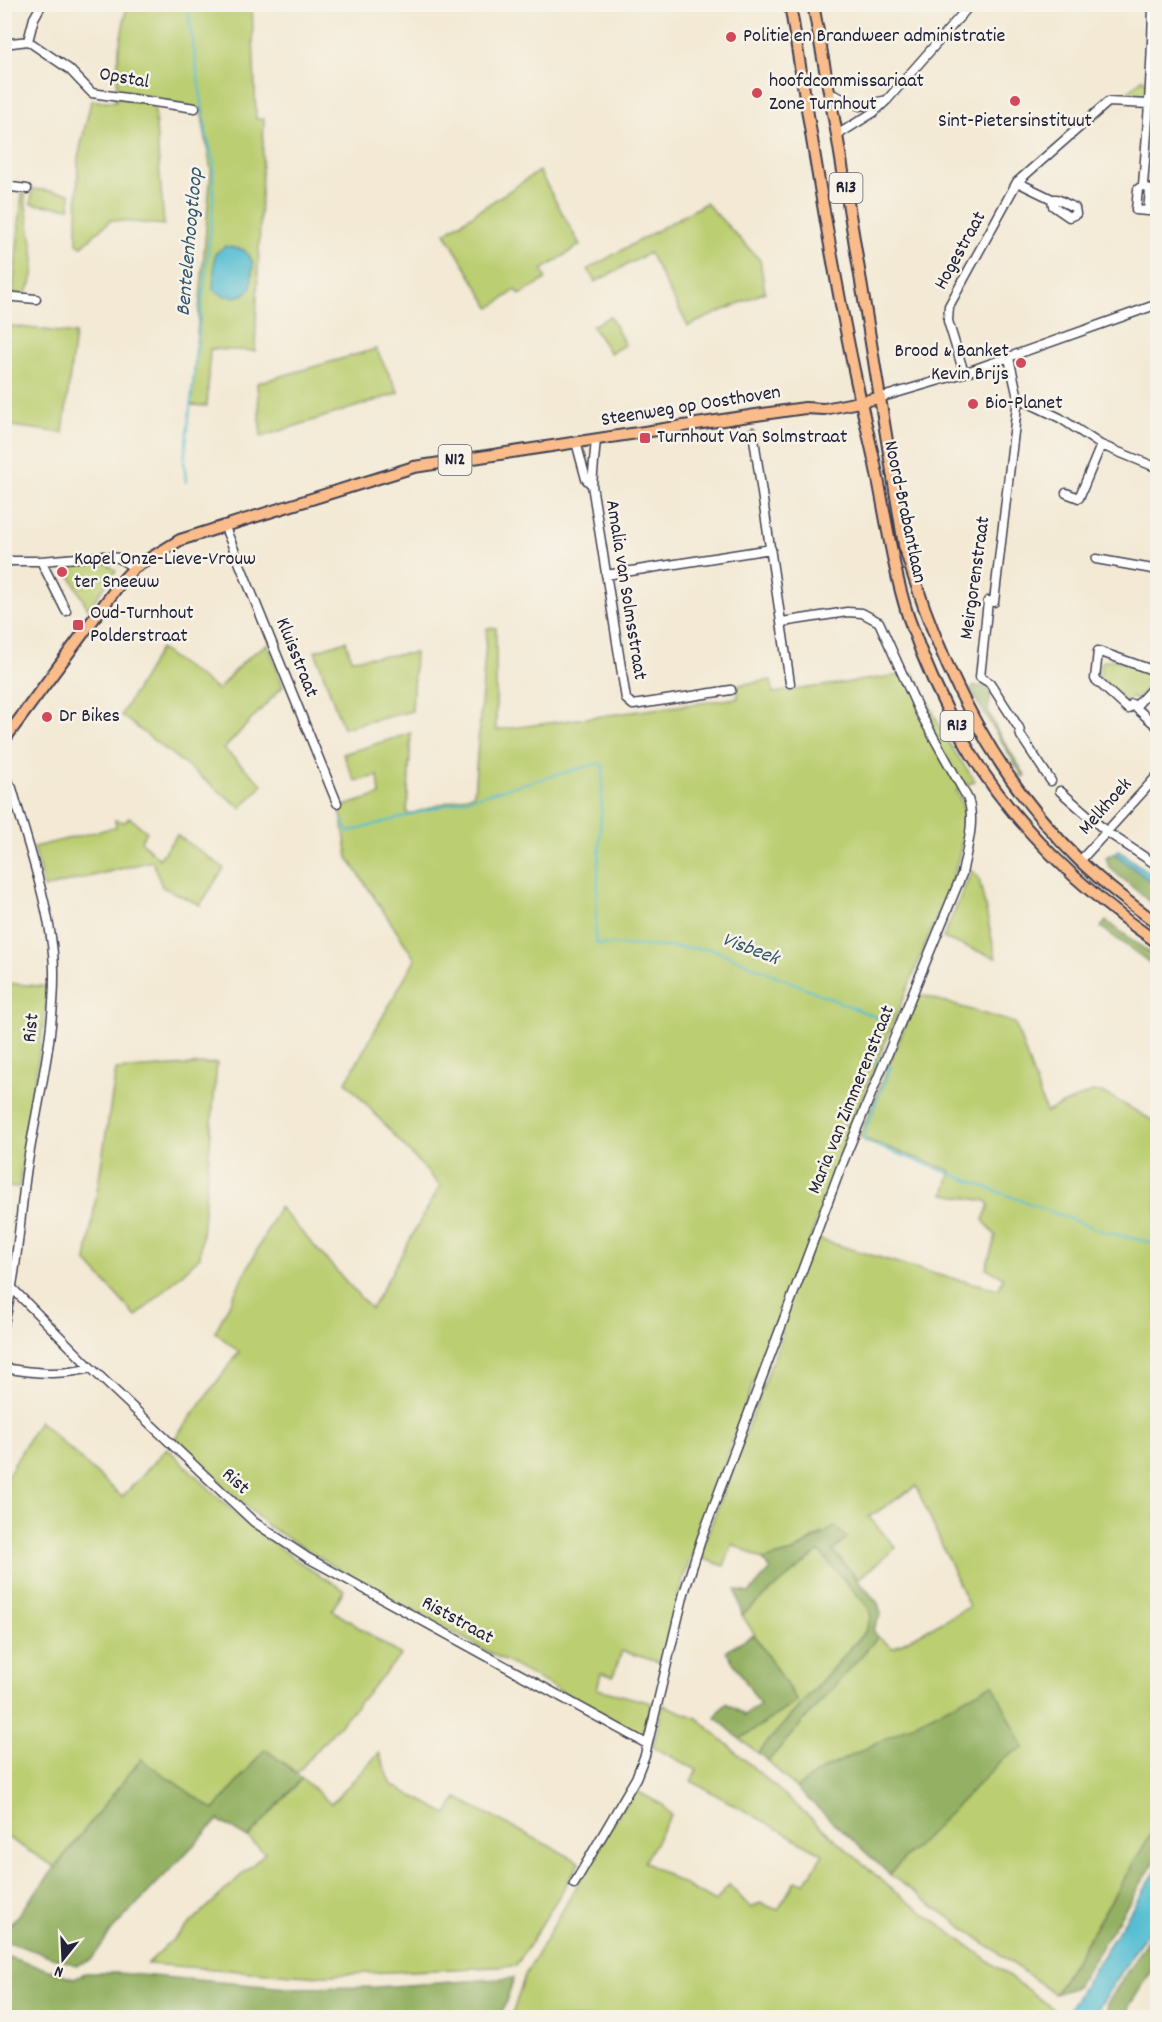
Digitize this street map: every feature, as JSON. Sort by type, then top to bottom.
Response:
[{"type":"main road","name":"Noord-Brabantlaan","points":[[790,4],[859,401],[908,616],[934,681],[967,746],[1010,807],[1064,867],[1120,917],[1158,943]]},
{"type":"main road","name":"Noord-Brabantlaan","points":[[813,4],[837,135],[904,545],[920,599],[959,696],[981,736],[1020,794],[1080,861],[1158,924]]},
{"type":"main road","name":"Steenweg op Oosthoven","points":[[225,525],[414,467],[805,408],[824,409],[879,398]]},
{"type":"main road","name":"N12","points":[[4,740],[91,621],[134,568],[168,546],[225,525]]},
{"type":"street","points":[[4,45],[28,41],[34,18],[42,4]]},
{"type":"street","points":[[837,135],[874,112],[887,100],[971,4]]},
{"type":"street","points":[[1143,185],[1154,56],[1152,4]]},
{"type":"street","name":"Opstal","points":[[28,41],[69,69],[92,93],[195,108]]},
{"type":"street","points":[[829,93],[860,106],[887,100]]},
{"type":"street","name":"Hogestraat","points":[[964,373],[948,321],[949,306],[1017,182],[1108,102],[1149,104]]},
{"type":"street","points":[[1017,182],[1052,199]]},
{"type":"street","points":[[4,186],[27,189]]},
{"type":"street","points":[[4,296],[36,299]]},
{"type":"street","name":"Steenweg op Oosthoven","points":[[879,398],[1009,358],[1158,304]]},
{"type":"street","name":"Meirgorenstraat","points":[[1009,358],[1018,398],[994,602],[988,601],[980,677],[990,683],[1051,781]]},
{"type":"street","points":[[1018,398],[1060,418],[1101,445],[1158,468]]},
{"type":"street","points":[[753,432],[790,683]]},
{"type":"street","name":"Amalia van Solmsstraat","points":[[596,439],[592,485],[628,704],[731,690]]},
{"type":"street","name":"Amalia van Solmsstraat","points":[[576,442],[586,479],[592,485]]},
{"type":"street","points":[[1066,493],[1082,500],[1101,445]]},
{"type":"street","name":"Kluisstraat","points":[[225,525],[338,803]]},
{"type":"street","points":[[606,575],[771,549]]},
{"type":"street","points":[[4,561],[110,557],[119,558],[134,568]]},
{"type":"street","points":[[1096,559],[1158,570]]},
{"type":"street","points":[[41,561],[66,611]]},
{"type":"street","name":"Maria van Zimmerenstraat","points":[[647,1744],[684,1593],[701,1540],[841,1167],[954,896],[962,874],[972,808],[918,711],[879,622],[862,613],[847,612],[782,622]]},
{"type":"street","points":[[1158,672],[1098,651],[1095,679],[1128,709],[1132,704],[1158,727]]},
{"type":"street","points":[[1135,707],[1158,682]]},
{"type":"street","name":"Melkhoek","points":[[1080,861],[1158,775]]},
{"type":"street","name":"Rist","points":[[4,776],[12,788],[44,908],[54,970],[49,1028],[26,1174],[13,1289],[4,1323]]},
{"type":"street","points":[[1059,791],[1107,832],[1158,866]]},
{"type":"street","name":"Rist","points":[[13,1289],[91,1368],[254,1522]]},
{"type":"street","points":[[4,1368],[38,1374],[66,1374],[91,1368]]},
{"type":"street","name":"Riststraat","points":[[254,1522],[308,1558],[647,1744]]},
{"type":"street","points":[[574,1884],[636,1778],[647,1744]]},
{"type":"green space","points":[[127,5],[252,5],[256,119],[264,119],[255,351],[210,349],[207,406],[191,405],[211,171],[201,109],[154,103],[164,225],[111,220],[82,246],[77,243],[78,158],[91,101],[116,101],[119,48]]},
{"type":"green space","points":[[1142,79],[1147,82],[1146,95],[1139,100],[1127,98],[1126,94]]},
{"type":"green space","points":[[539,171],[580,245],[542,270],[546,279],[520,295],[516,290],[490,308],[445,233]]},
{"type":"green space","points":[[32,189],[70,193],[70,208],[31,204]]},
{"type":"green space","points":[[22,193],[25,194],[34,259],[31,284],[25,294],[13,293]]},
{"type":"green space","points":[[706,203],[760,260],[765,292],[688,326],[649,253],[595,282],[588,269]]},
{"type":"green space","points":[[610,316],[625,345],[610,353],[592,326]]},
{"type":"green space","points":[[5,325],[75,334],[63,433],[5,425]]},
{"type":"green space","points":[[376,349],[399,393],[261,437],[257,383]]},
{"type":"green space","points":[[69,562],[105,562],[116,571],[88,609],[70,575]]},
{"type":"green space","points":[[487,628],[496,628],[496,730],[738,698],[737,685],[771,680],[773,693],[914,673],[946,739],[975,781],[956,791],[964,812],[964,823],[961,847],[952,880],[850,1128],[811,1237],[938,1275],[999,1289],[1003,1277],[986,1268],[996,1236],[983,1220],[989,1205],[986,1201],[944,1194],[951,1171],[859,1137],[918,994],[1015,1023],[1046,1112],[1094,1091],[1108,1095],[1157,1123],[1157,1824],[1055,1994],[889,1874],[1006,1756],[1023,1748],[993,1685],[817,1773],[796,1788],[768,1761],[878,1637],[893,1648],[969,1607],[916,1486],[869,1517],[896,1548],[858,1579],[833,1551],[826,1535],[822,1533],[793,1552],[763,1560],[733,1544],[724,1566],[699,1557],[783,1333],[772,1331],[683,1579],[662,1663],[622,1651],[613,1676],[601,1673],[597,1689],[652,1703],[643,1736],[351,1577],[268,1526],[173,1441],[239,1352],[215,1332],[279,1207],[371,1309],[440,1186],[346,1082],[415,959],[348,858],[340,807],[380,795],[378,776],[355,781],[343,754],[411,733],[407,815],[474,794]]},
{"type":"green space","points":[[346,641],[351,659],[415,653],[412,711],[343,728],[315,651]]},
{"type":"green space","points":[[268,644],[283,686],[224,749],[263,785],[241,808],[121,715],[160,649],[218,690],[241,664]]},
{"type":"green space","points":[[1113,659],[1148,672],[1151,683],[1136,700],[1131,697],[1126,703],[1099,679],[1101,662]]},
{"type":"green space","points":[[975,686],[992,687],[988,710],[998,732],[1025,775],[1023,777],[970,690]]},
{"type":"green space","points":[[129,817],[147,832],[141,841],[159,859],[177,835],[224,868],[200,905],[162,887],[152,861],[44,888],[34,847],[116,827],[115,820],[125,822]]},
{"type":"green space","points":[[1114,853],[1157,887],[1157,908],[1109,867],[1106,857]]},
{"type":"green space","points":[[972,870],[979,878],[996,958],[943,938]]},
{"type":"green space","points":[[1106,921],[1157,958],[1157,968],[1101,927]]},
{"type":"green space","points":[[5,983],[49,987],[19,1187],[5,1187]]},
{"type":"green space","points":[[217,1063],[200,1257],[136,1317],[86,1261],[116,1070]]},
{"type":"green space","points":[[39,1421],[122,1497],[167,1448],[244,1522],[308,1568],[344,1590],[332,1610],[401,1655],[297,1773],[265,1749],[214,1810],[141,1759],[55,1867],[5,1836],[5,1480]]},
{"type":"green space","points":[[835,1527],[847,1538],[833,1551],[878,1603],[881,1614],[873,1630],[878,1637],[768,1761],[758,1753],[866,1631],[871,1616],[868,1607],[819,1551],[742,1615],[736,1590],[749,1593],[770,1570],[763,1560],[793,1552]]},
{"type":"green space","points":[[819,1551],[868,1607],[871,1616],[866,1630],[758,1753],[740,1739],[797,1701],[742,1615]]},
{"type":"green space","points":[[754,1635],[797,1701],[740,1739],[715,1717],[726,1703],[745,1715],[760,1704],[726,1651]]},
{"type":"green space","points":[[993,1684],[1024,1748],[1006,1756],[889,1874],[796,1788],[817,1773]]},
{"type":"green space","points":[[663,1705],[697,1718],[894,1891],[1059,2013],[1056,2018],[511,2018],[525,1975],[633,1789],[663,1805],[671,1815],[644,1862],[715,1902],[729,1885],[751,1908],[760,1903],[778,1910],[795,1881],[805,1883],[823,1854],[691,1781],[697,1770],[653,1747]]},
{"type":"green space","points":[[265,1749],[302,1778],[248,1838],[218,1820],[113,1929],[91,1960],[76,1965],[5,1941],[5,1931],[141,1759],[214,1810]]},
{"type":"green space","points":[[379,1753],[392,1785],[447,1814],[457,1798],[580,1862],[516,1966],[307,1976],[147,1964],[265,1853],[248,1838],[302,1778],[331,1804]]},
{"type":"green space","points":[[1157,1824],[1157,1858],[1076,1987],[1055,1994]]},
{"type":"green space","points":[[1157,1924],[1157,1962],[1128,2008],[1137,2017],[1108,2017],[1107,2004]]},
{"type":"green space","points":[[5,1956],[74,1978],[85,1973],[117,1973],[287,1988],[376,1987],[514,1978],[501,2016],[505,2017],[5,2018]]},
{"type":"water","points":[[225,246],[244,250],[253,262],[251,288],[243,295],[233,297],[213,290],[215,254]]},
{"type":"water","points":[[1118,850],[1157,879],[1157,887],[1114,853]]},
{"type":"water","points":[[1157,1869],[1157,1916],[1093,2017],[1064,2017]]},
{"type":"waterway","name":"Bentelenhoogtloop","points":[[186,482],[184,461],[213,208],[214,162],[207,137],[187,4]]},
{"type":"waterway","name":"Visbeek","points":[[343,820],[348,832],[599,763],[603,766],[603,771],[595,939],[597,944],[712,949],[885,1021],[870,1058],[881,1062]]},
{"type":"waterway","name":"Visbeek","points":[[886,1065],[891,1067],[866,1128],[864,1141],[1105,1232],[1158,1244]]},
{"type":"place","name":"Politie en Brandweer administratie","points":[[731,37]]},
{"type":"place","name":"hoofdcommissariaat Zone Turnhout","points":[[757,93]]},
{"type":"place","name":"Sint-Pietersinstituut","points":[[1015,101]]},
{"type":"place","name":"Brood & Banket Kevin Brijs","points":[[1021,363]]},
{"type":"place","name":"Bio-Planet","points":[[973,404]]},
{"type":"place","name":"Turnhout Van Solmstraat","points":[[645,438]]},
{"type":"place","name":"Kapel Onze-Lieve-Vrouw ter Sneeuw","points":[[62,572]]},
{"type":"place","name":"Oud-Turnhout Polderstraat","points":[[78,625]]},
{"type":"place","name":"Dr Bikes","points":[[47,717]]}]
